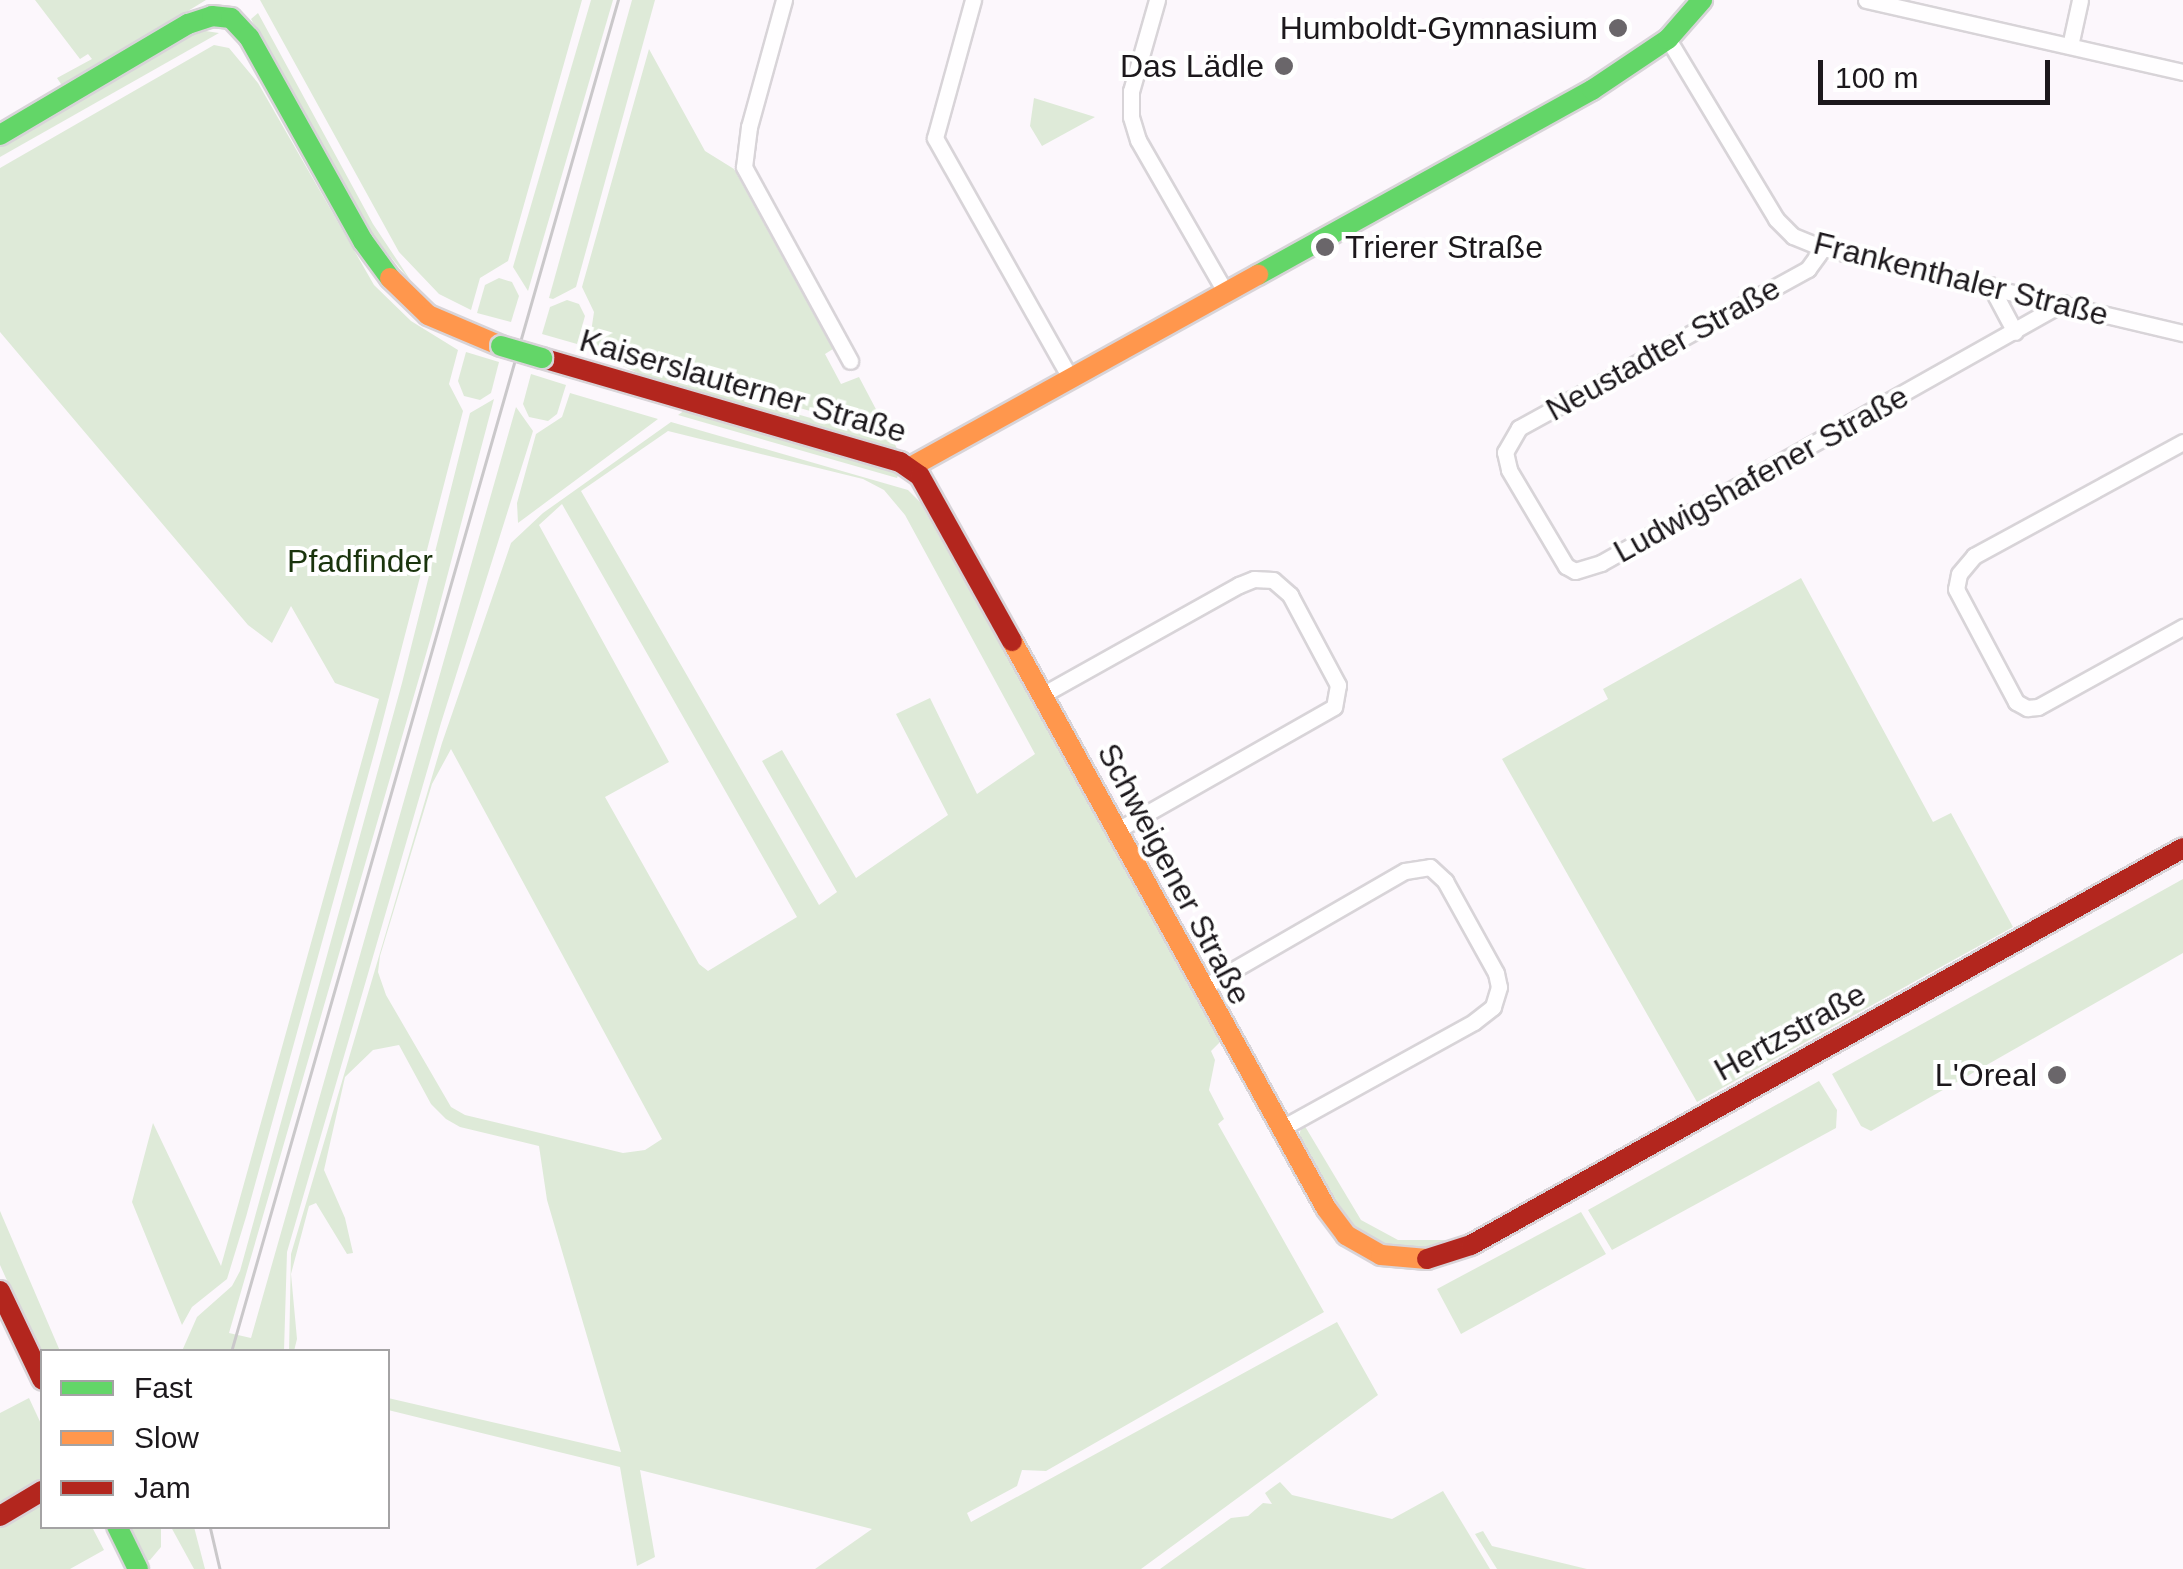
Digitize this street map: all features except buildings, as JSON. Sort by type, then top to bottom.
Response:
[{"type":"main road","name":"Kaiserslauterner Straße","points":[[0,135],[188,24],[219,15],[235,20],[249,38],[363,241],[388,276],[428,315],[500,346],[911,467],[1592,90],[1668,39],[1702,0]]},
{"type":"main road","name":"Schweigener Straße","points":[[911,467],[926,486],[1326,1208],[1346,1235],[1381,1255],[1424,1260]]},
{"type":"main road","name":"Hertzstraße","points":[[1424,1260],[1472,1245],[2183,848]]},
{"type":"main road","points":[[0,1291],[40,1375]]},
{"type":"main road","points":[[0,1516],[40,1492]]},
{"type":"main road","points":[[118,1529],[138,1569]]},
{"type":"street","points":[[784,0],[750,127],[744,167],[850,360]]},
{"type":"street","points":[[973,0],[935,138],[1072,379]]},
{"type":"street","points":[[1157,0],[1132,91],[1131,117],[1138,140],[1226,294]]},
{"type":"street","points":[[1866,0],[2183,72]]},
{"type":"street","points":[[2070,46],[2080,0]]},
{"type":"street","name":"Frankenthaler Straße","points":[[1668,39],[1776,219],[1793,236],[1823,248],[2183,333]]},
{"type":"street","name":"Neustadter Straße","points":[[1505,452],[1519,428],[1808,269],[1823,248]]},
{"type":"street","points":[[1990,285],[2014,332]]},
{"type":"street","name":"Ludwigshafener Straße","points":[[1505,452],[1509,470],[1554,553],[1566,566],[1581,570],[1602,564],[2063,303]]},
{"type":"street","points":[[2183,442],[1974,556],[1960,574],[1956,588],[2016,702],[2027,708],[2038,708],[2183,627]]},
{"type":"street","points":[[1042,695],[1254,579],[1274,580],[1290,595],[1338,685],[1334,707],[1116,831]]},
{"type":"street","points":[[1202,988],[1406,871],[1430,867],[1444,881],[1496,973],[1499,987],[1494,1007],[1474,1022],[1282,1128]]},
{"type":"green space","points":[[35,0],[206,0],[63,87],[57,78],[92,59],[88,54],[80,59]]},
{"type":"green space","points":[[260,0],[582,0],[508,261],[480,278],[471,310],[439,294],[399,252]]},
{"type":"green space","points":[[591,0],[613,0],[528,291],[513,267]]},
{"type":"green space","points":[[632,0],[655,0],[576,287],[549,298]]},
{"type":"green space","points":[[258,13],[373,224],[413,284],[366,227],[251,19]]},
{"type":"green space","points":[[199,30],[219,33],[0,157],[0,145],[180,37]]},
{"type":"green space","name":"Pfadfinder","points":[[214,45],[229,48],[258,83],[374,285],[411,321],[458,350],[449,384],[463,411],[377,743],[227,1279],[192,1307],[182,1325],[132,1202],[153,1123],[221,1266],[379,699],[335,683],[291,606],[272,643],[248,625],[0,332],[0,168]]},
{"type":"green space","points":[[649,49],[705,151],[734,169],[833,349],[825,354],[841,384],[859,377],[889,434],[594,348],[590,339],[594,312],[582,287]]},
{"type":"green space","points":[[1034,98],[1095,117],[1042,146],[1030,126]]},
{"type":"green space","points":[[499,278],[512,282],[519,296],[511,322],[477,313],[485,285]]},
{"type":"green space","points":[[567,300],[579,304],[585,316],[577,344],[542,334],[550,307]]},
{"type":"green space","points":[[466,352],[499,362],[491,393],[480,400],[464,396],[458,381]]},
{"type":"green space","points":[[610,360],[894,442],[898,451],[652,380]]},
{"type":"green space","points":[[531,374],[566,385],[557,414],[548,421],[529,417],[523,404]]},
{"type":"green space","points":[[570,393],[658,419],[518,523],[517,503],[536,434],[562,417]]},
{"type":"green space","points":[[494,399],[433,630],[229,1333],[251,1338],[516,407],[533,431],[441,723],[287,1252],[284,1349],[183,1349],[197,1317],[232,1286],[240,1271],[402,683],[470,413]]},
{"type":"green space","points":[[685,410],[900,470],[897,478],[678,415]]},
{"type":"green space","points":[[671,422],[908,490],[920,502],[1222,1040],[1211,1051],[1215,1060],[1209,1090],[1224,1119],[1218,1124],[1324,1312],[1046,1471],[1022,1470],[1017,1486],[967,1513],[971,1522],[1337,1322],[1378,1395],[1141,1569],[815,1569],[872,1529],[640,1470],[655,1557],[637,1566],[620,1467],[390,1410],[390,1398],[621,1452],[547,1200],[539,1146],[460,1127],[446,1119],[431,1104],[399,1045],[373,1050],[345,1077],[324,1170],[345,1218],[353,1253],[347,1254],[316,1203],[309,1206],[291,1274],[297,1339],[294,1349],[289,1349],[291,1254],[442,743],[511,543],[543,513]],"holes":[[[668,431],[863,479],[884,490],[905,515],[1035,754],[977,794],[930,698],[896,714],[948,815],[856,878],[782,750],[762,761],[837,892],[819,905],[581,491]],[[562,504],[797,917],[708,971],[699,964],[605,797],[669,762],[539,525]],[[451,749],[662,1139],[645,1150],[623,1153],[465,1115],[451,1107],[386,995],[378,972],[380,956],[432,784]]]},
{"type":"green space","points":[[1801,578],[1933,822],[1951,813],[2013,927],[1697,1102],[1502,759],[1608,699],[1603,689]]},
{"type":"green space","points":[[2183,879],[2183,953],[1871,1131],[1861,1126],[1832,1074]]},
{"type":"green space","points":[[1819,1081],[1837,1110],[1836,1128],[1612,1250],[1588,1210]]},
{"type":"green space","points":[[1303,1123],[1361,1220],[1398,1240],[1456,1240],[1436,1250],[1382,1249],[1345,1224],[1297,1141]]},
{"type":"green space","points":[[0,1211],[59,1349],[40,1349],[40,1354],[0,1265]]},
{"type":"green space","points":[[1581,1212],[1606,1254],[1461,1334],[1437,1289]]},
{"type":"green space","points":[[29,1398],[40,1422],[40,1481],[0,1505],[0,1413]]},
{"type":"green space","points":[[1280,1482],[1292,1495],[1392,1519],[1443,1491],[1490,1569],[1160,1569],[1231,1518],[1248,1516],[1263,1503],[1272,1504],[1265,1493]]},
{"type":"green space","points":[[40,1503],[40,1529],[93,1529],[104,1550],[70,1569],[0,1569],[0,1527]]},
{"type":"green space","points":[[129,1529],[161,1529],[161,1547],[145,1561]]},
{"type":"green space","points":[[172,1529],[195,1529],[205,1569],[194,1569]]},
{"type":"green space","points":[[1483,1531],[1492,1546],[1587,1569],[1497,1569],[1475,1534]]},
{"type":"tram line","points":[[232,1349],[618,0]]},
{"type":"tram line","points":[[211,1529],[220,1569]]},
{"type":"traffic: fast","points":[[1258,275],[1592,90],[1668,39],[1702,0]]},
{"type":"traffic: fast","points":[[0,135],[188,24],[212,16],[231,18],[249,37],[363,241],[390,278]]},
{"type":"traffic: fast","points":[[501,346],[542,358]]},
{"type":"traffic: fast","points":[[118,1529],[138,1569]]},
{"type":"traffic: slow","points":[[911,467],[1258,275]]},
{"type":"traffic: slow","points":[[390,278],[428,315],[501,346]]},
{"type":"traffic: slow","points":[[1012,641],[1326,1208],[1346,1235],[1381,1255],[1427,1259]]},
{"type":"traffic: jam","points":[[542,358],[900,462],[920,476],[1012,641]]},
{"type":"traffic: jam","points":[[1427,1259],[1471,1245],[2183,848]]},
{"type":"traffic: jam","points":[[0,1291],[40,1375]]},
{"type":"traffic: jam","points":[[0,1516],[40,1492]]},
{"type":"place","name":"Humboldt-Gymnasium","points":[[1618,28]]},
{"type":"place","name":"Das Lädle","points":[[1284,66]]},
{"type":"place","name":"Trierer Straße","points":[[1325,247]]},
{"type":"place","name":"L'Oreal","points":[[2057,1075]]}]
